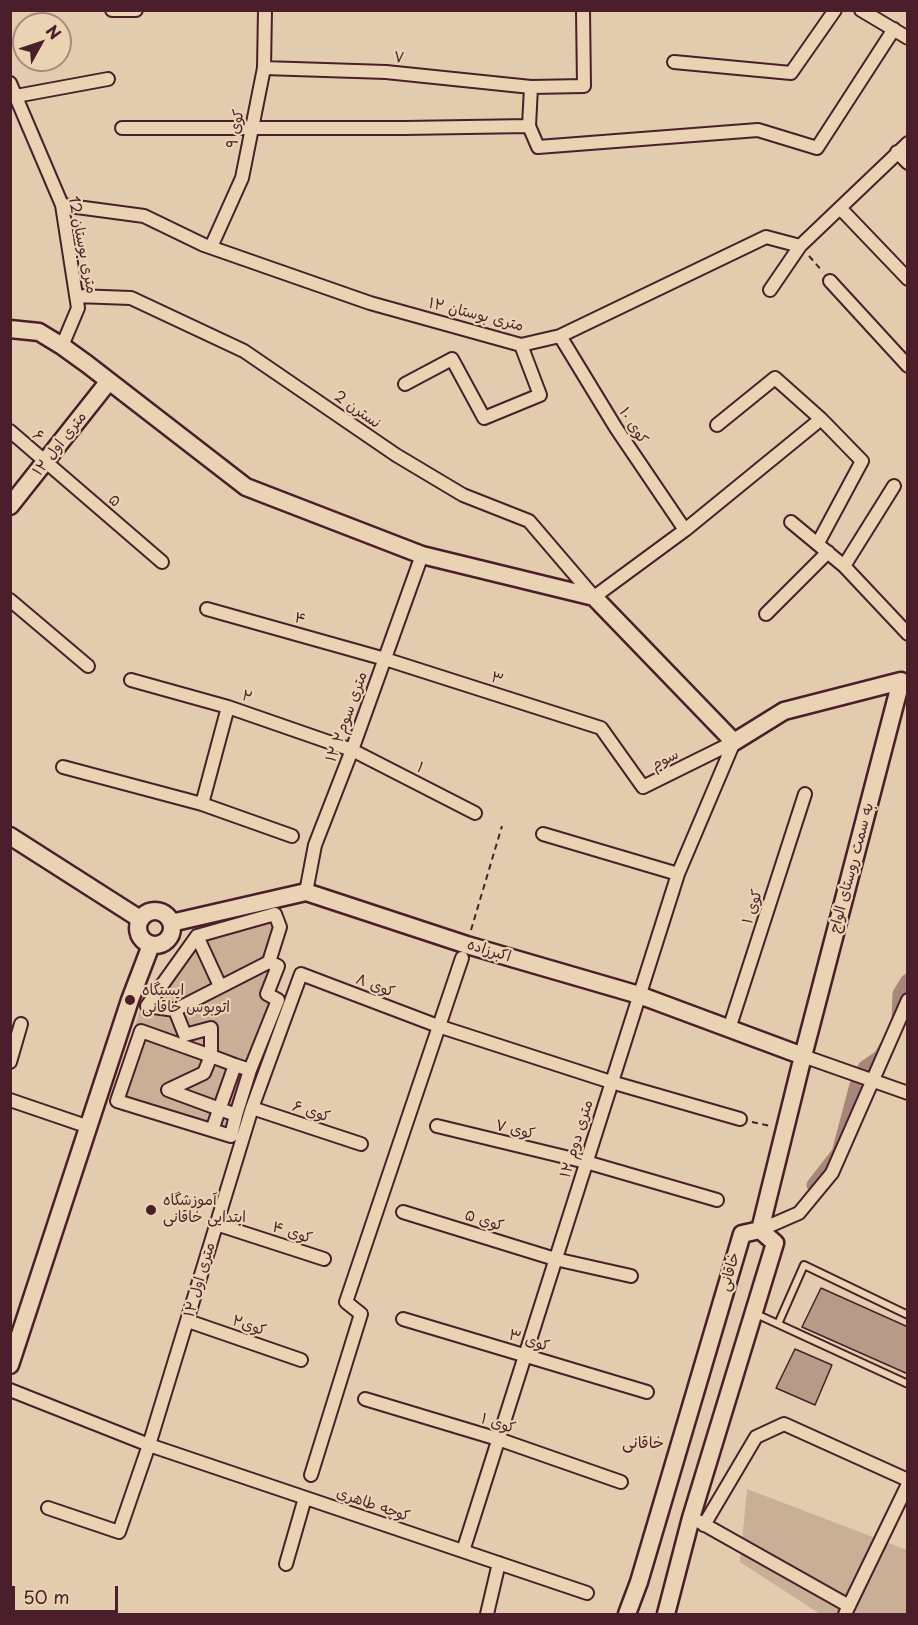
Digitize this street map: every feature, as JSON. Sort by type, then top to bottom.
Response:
[{"type":"street","points":[[112,10],[136,10]]},
{"type":"street","name":"کوی ۹","points":[[211,247],[242,178],[264,68],[265,10]]},
{"type":"street","name":"۷","points":[[264,68],[386,72],[531,87],[584,86],[583,10]]},
{"type":"street","points":[[674,63],[791,73],[835,10]]},
{"type":"street","points":[[861,10],[908,38]]},
{"type":"street","points":[[531,87],[529,126],[538,147],[758,130],[817,148],[894,29]]},
{"type":"street","points":[[16,96],[108,79]]},
{"type":"street","name":"12 متری بوستان","points":[[10,83],[62,205],[78,308],[62,346]]},
{"type":"street","points":[[122,128],[529,126]]},
{"type":"street","points":[[770,290],[800,246],[908,143]]},
{"type":"street","points":[[897,152],[908,163]]},
{"type":"street","name":"۱۲ متری بوستان","points":[[62,205],[144,216],[211,247],[370,303],[521,345],[560,336],[766,237],[800,246]]},
{"type":"street","points":[[840,208],[908,279]]},
{"type":"street","points":[[830,281],[908,366]]},
{"type":"street","name":"نسترن 2","points":[[76,296],[131,298],[244,351],[396,455],[463,495],[529,521],[594,597]]},
{"type":"street","points":[[10,329],[39,332],[62,346],[246,487],[422,555],[594,597],[734,742],[784,711],[904,680]]},
{"type":"street","name":"کوی ۱۰","points":[[560,336],[616,429],[685,530]]},
{"type":"street","points":[[405,384],[452,360],[484,418],[540,395],[521,345]]},
{"type":"street","points":[[717,425],[775,378],[821,419],[862,461],[818,543]]},
{"type":"street","name":"۱۲ متری اول","points":[[10,506],[110,381]]},
{"type":"street","points":[[594,597],[685,530],[821,419]]},
{"type":"street","name":"۶","points":[[10,431],[46,462]]},
{"type":"street","name":"۵","points":[[46,462],[162,562]]},
{"type":"street","points":[[844,566],[894,486]]},
{"type":"street","points":[[791,522],[844,566],[908,634]]},
{"type":"street","points":[[766,614],[828,552]]},
{"type":"street","name":"۱۲ متری سوم۲","points":[[306,892],[315,845],[352,750],[422,555]]},
{"type":"street","points":[[10,600],[88,666]]},
{"type":"street","name":"۴","points":[[207,609],[385,659]]},
{"type":"street","name":"۳","points":[[385,659],[601,728]]},
{"type":"street","name":"۲","points":[[131,680],[228,707],[352,750]]},
{"type":"street","name":"به سمت روستای الواج","points":[[760,1230],[803,1056],[904,680]]},
{"type":"street","points":[[202,804],[228,707]]},
{"type":"street","name":"سوم","points":[[601,728],[644,787],[734,742]]},
{"type":"street","name":"۱۲ متری دوم","points":[[463,1551],[678,874],[734,742]]},
{"type":"street","name":"۱","points":[[352,750],[475,813]]},
{"type":"street","points":[[63,767],[202,804],[292,836]]},
{"type":"street","name":"کوی ۱","points":[[729,1029],[805,794]]},
{"type":"street","points":[[543,834],[678,874]]},
{"type":"street","points":[[10,836],[140,919]]},
{"type":"street","points":[[171,923],[306,892]]},
{"type":"street","name":"اکبرزاده","points":[[306,892],[464,952],[639,995],[803,1056]]},
{"type":"street","points":[[148,912],[164,914],[171,923],[172,928],[168,939],[163,943],[152,945],[146,943],[137,930],[140,919],[148,912]]},
{"type":"street","points":[[275,914],[280,927],[269,962],[175,1010],[147,1006],[196,936],[275,914]]},
{"type":"street","points":[[196,936],[220,986]]},
{"type":"street","points":[[10,1365],[130,1000],[152,945]]},
{"type":"street","points":[[311,1475],[361,1314],[346,1302],[464,952]]},
{"type":"street","points":[[250,1070],[141,1031],[117,1101],[231,1136],[250,1070],[278,1000],[267,994],[278,966],[269,962]]},
{"type":"street","name":"۱۲ متری اول","points":[[48,1508],[119,1532],[188,1322],[252,1108],[301,974]]},
{"type":"street","name":"کوی ۸","points":[[301,974],[438,1026],[611,1082],[740,1119]]},
{"type":"street","points":[[666,1614],[698,1521],[754,1312],[775,1243],[760,1230],[799,1213],[832,1173],[908,1000]]},
{"type":"street","points":[[175,1010],[185,1035],[210,1028],[211,1056],[204,1073],[168,1090],[236,1115]]},
{"type":"street","points":[[10,1062],[21,1024]]},
{"type":"street","points":[[803,1056],[908,1093]]},
{"type":"street","points":[[212,1130],[235,1065]]},
{"type":"street","points":[[10,1100],[89,1127]]},
{"type":"street","name":"کوی ۶","points":[[252,1108],[362,1144]]},
{"type":"street","name":"کوی ۷","points":[[437,1126],[586,1162],[717,1200]]},
{"type":"street","name":"کوی ۵","points":[[403,1212],[555,1259],[631,1276]]},
{"type":"street","name":"کوی ۴","points":[[216,1224],[324,1259]]},
{"type":"street","name":"خاقانی","points":[[627,1614],[639,1582],[742,1234],[760,1230]]},
{"type":"street","name":"کوی ۳","points":[[403,1319],[647,1392]]},
{"type":"street","name":"کوی۲","points":[[188,1322],[301,1360]]},
{"type":"street","points":[[10,1390],[149,1445]]},
{"type":"street","name":"کوی ۱","points":[[365,1399],[498,1439],[621,1482]]},
{"type":"street","points":[[784,1424],[908,1482],[847,1610],[698,1521],[756,1437],[784,1424]]},
{"type":"street","name":"کوچه طاهری","points":[[149,1445],[587,1593]]},
{"type":"street","points":[[286,1564],[304,1498]]},
{"type":"street","points":[[487,1614],[499,1563]]},
{"type":"lane","points":[[778,1324],[804,1265],[908,1315]]},
{"type":"lane","points":[[754,1312],[908,1384]]},
{"type":"path","points":[[800,246],[830,281]]},
{"type":"path","points":[[464,952],[501,826]]},
{"type":"path","points":[[740,1119],[785,1130]]},
{"type":"shaded area","points":[[278,908],[285,931],[274,959],[274,992],[282,998],[234,1141],[111,1103],[142,1003],[195,930]]},
{"type":"shaded area","points":[[747,1489],[907,1550],[907,1614],[820,1614],[740,1562]]},
{"type":"building","points":[[821,1288],[908,1327],[908,1374],[802,1327]]},
{"type":"building","points":[[795,1349],[832,1365],[815,1405],[776,1388]]},
{"type":"waterway","points":[[899,1021],[900,994],[908,981]]},
{"type":"waterway","points":[[814,1185],[839,1153],[857,1085],[865,1068],[881,1057],[886,1048]]},
{"type":"place","name":"ایستگاه اتوبوس خاقانی","points":[[130,1000]]},
{"type":"place","name":"آموزشگاه ابتدایی خاقانی","points":[[151,1210]]},
{"type":"district","name":"خاقانی","points":[[643,1444]]}]
